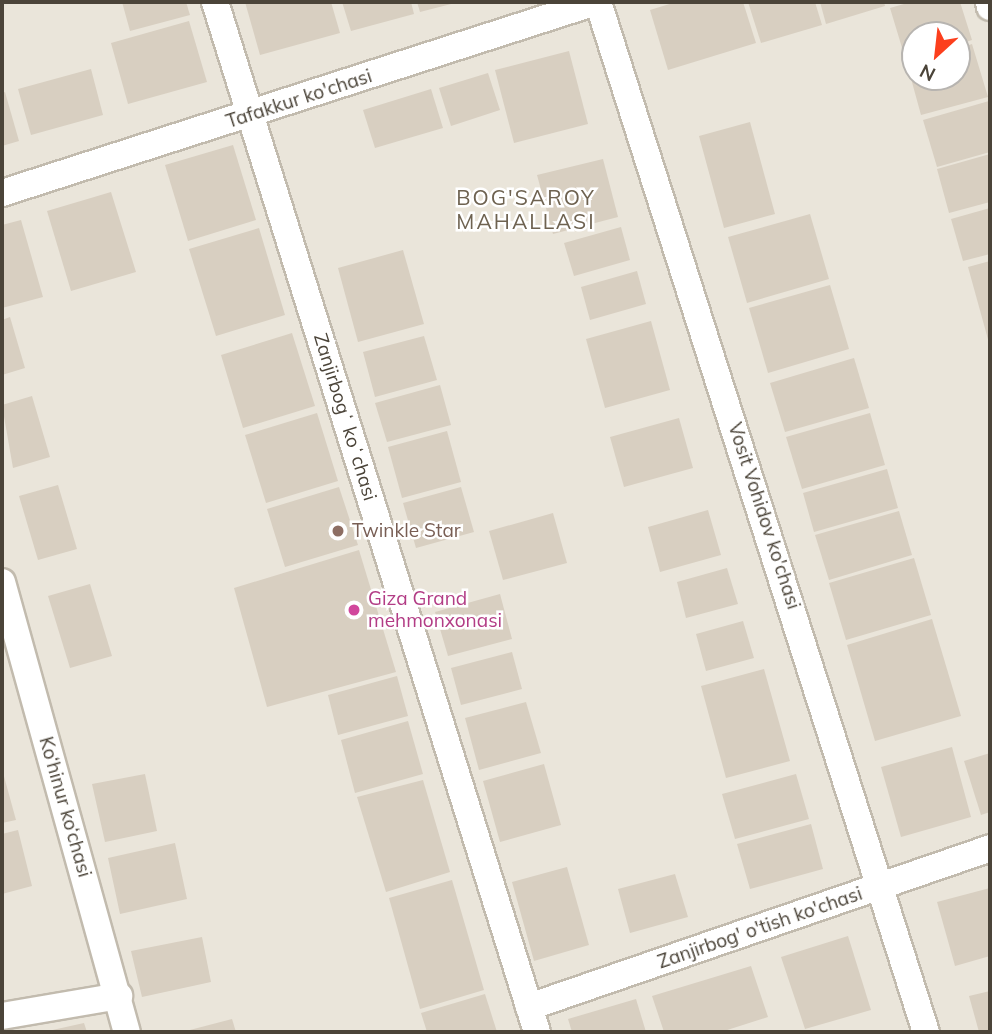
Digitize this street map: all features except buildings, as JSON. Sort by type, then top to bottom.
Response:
[{"type":"street","name":"Zanjirbogʻ koʻchasi","points":[[215,2],[533,1020]]},
{"type":"street","name":"Tafakkur ko'chasi","points":[[2,193],[250,116],[597,2]]},
{"type":"street","name":"Vosit Vohidov ko'chasi","points":[[597,2],[883,885],[926,1032]]},
{"type":"street","points":[[989,2],[990,7]]},
{"type":"street","name":"Ko‘hinur ko‘chasi","points":[[2,582],[127,1032]]},
{"type":"street","name":"Zanjirbog' o'tish ko'chasi","points":[[533,1020],[883,885],[990,848]]},
{"type":"street","points":[[2,1016],[119,996]]},
{"type":"shaded area","name":"BOG'SAROY MAHALLASI","points":[[2,2],[990,2],[990,1032],[2,1032]]},
{"type":"place","name":"Twinkle Star","points":[[338,531]]},
{"type":"place","name":"Giza Grand mehmonxonasi","points":[[354,610]]},
{"type":"district","name":"BOG'SAROY MAHALLASI","points":[[526,209]]}]
